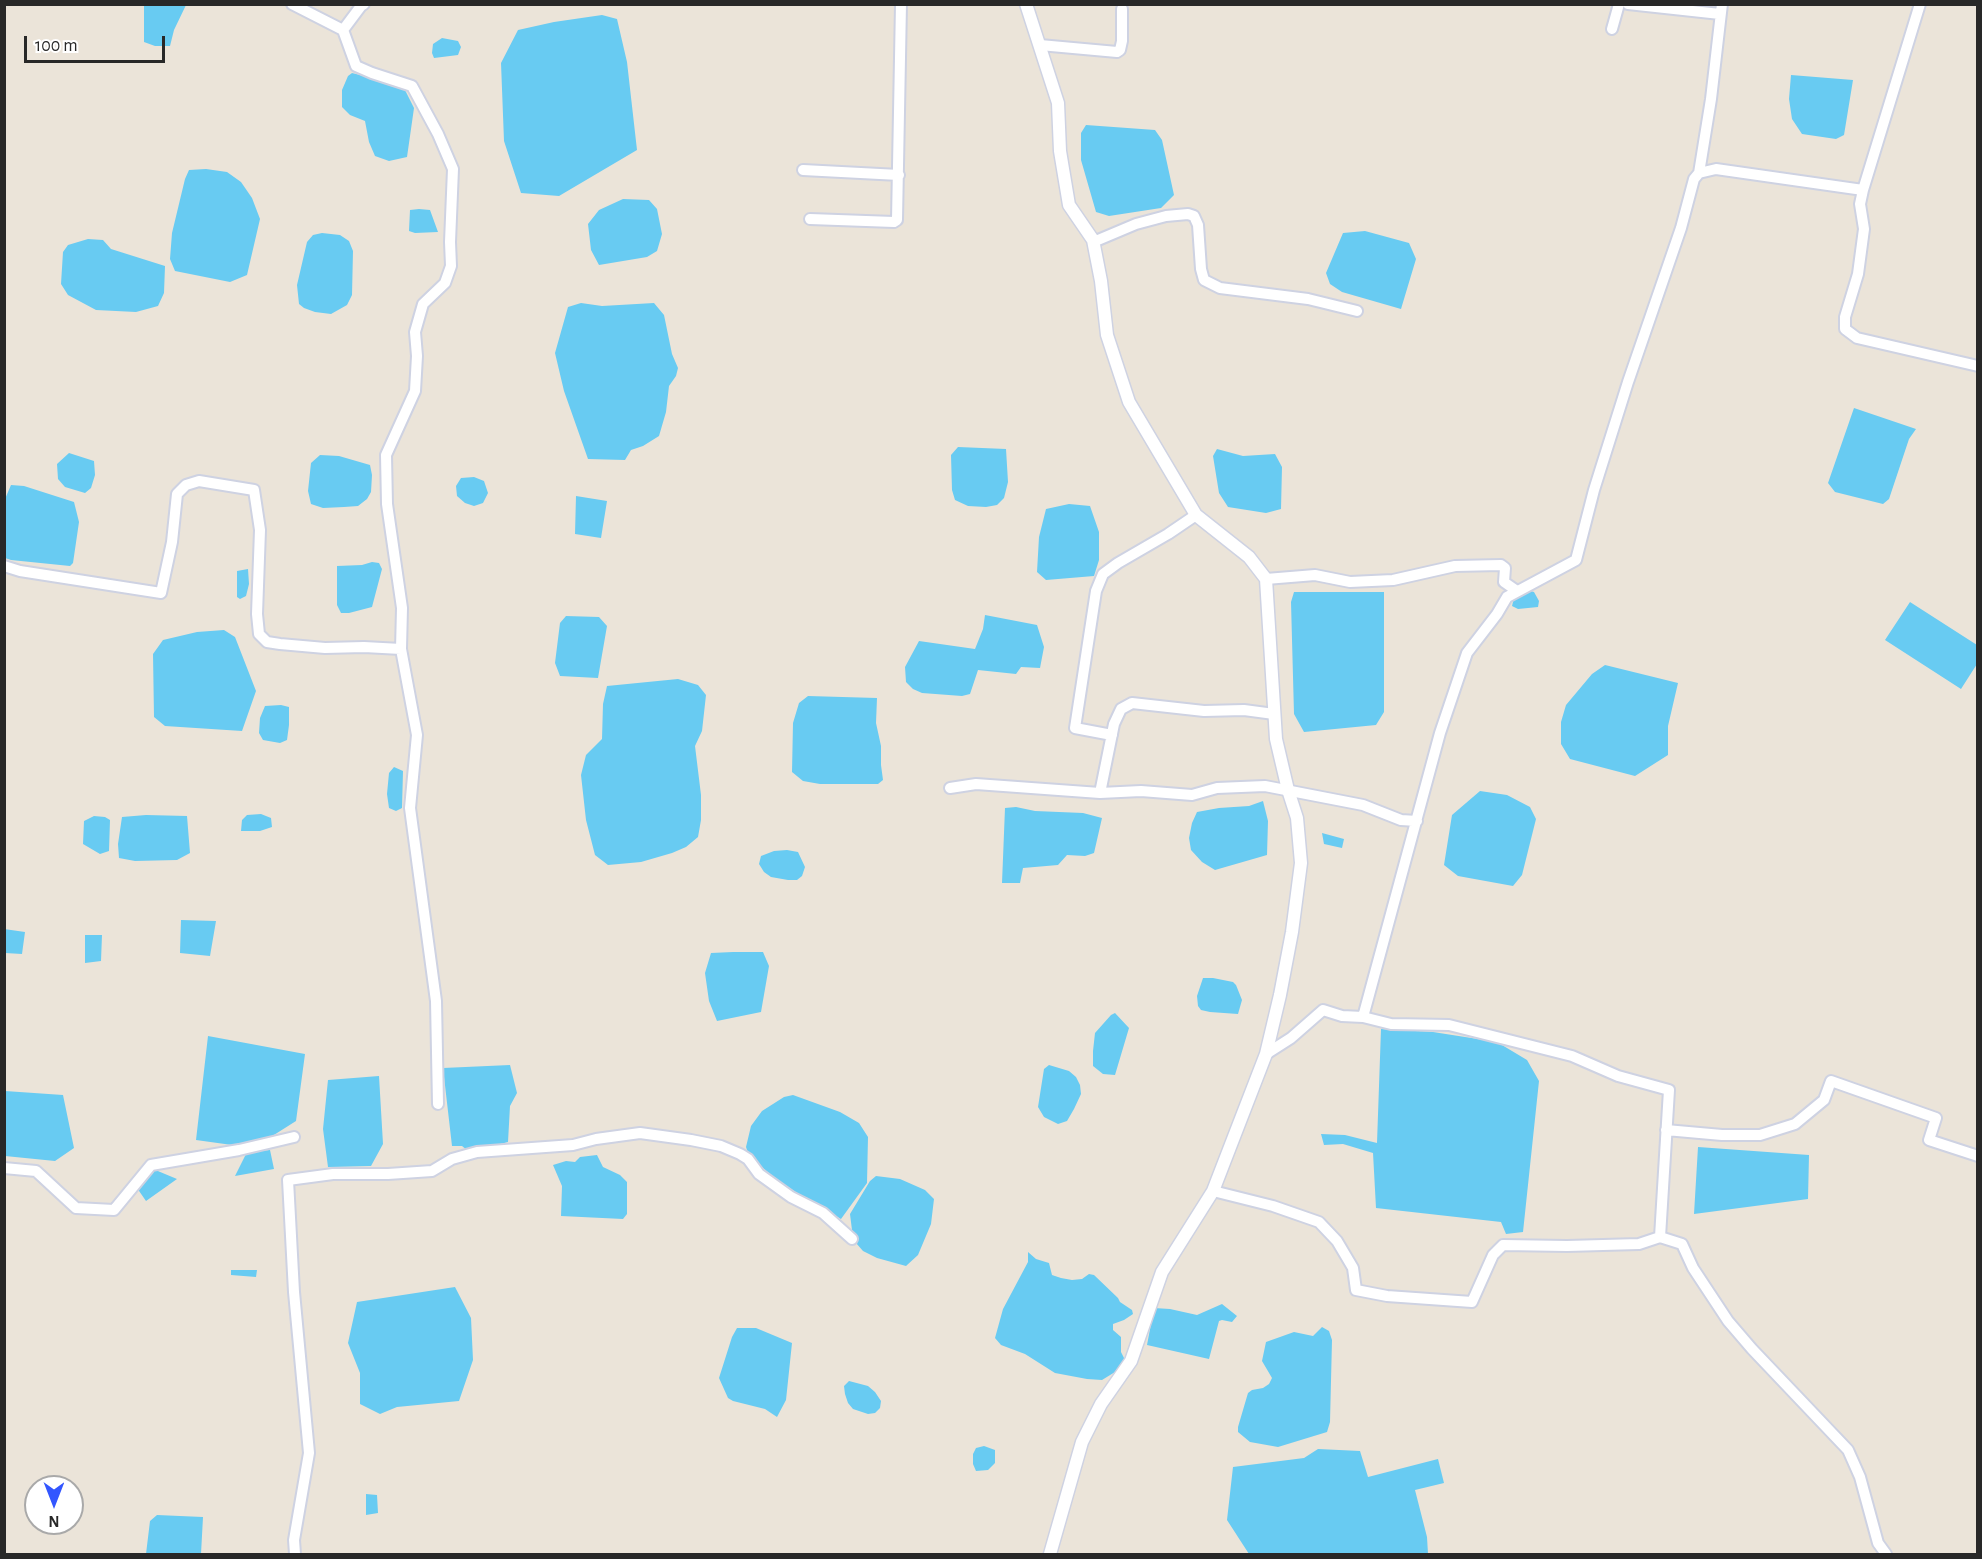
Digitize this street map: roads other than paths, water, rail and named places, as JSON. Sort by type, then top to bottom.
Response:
[{"type":"street","points":[[292,4],[343,30],[356,66],[412,86],[438,134],[453,169],[451,266],[445,283],[423,304],[415,332],[417,356],[415,391],[386,455],[387,504],[402,608],[401,649],[417,735],[410,808],[435,1001],[438,1104]]},
{"type":"street","points":[[343,30],[364,4]]},
{"type":"street","points":[[810,219],[894,222],[897,220],[901,4]]},
{"type":"street","points":[[1026,4],[1058,103],[1060,151],[1069,205],[1093,240],[1101,281],[1107,335],[1129,402],[1196,515],[1249,557],[1266,579],[1276,739],[1287,790],[1297,818],[1301,863],[1292,932],[1266,1054],[1213,1191],[1162,1272],[1131,1361],[1101,1404],[1082,1442],[1050,1554]]},
{"type":"street","points":[[1612,29],[1619,4]]},
{"type":"street","points":[[1363,1017],[1440,734],[1467,653],[1507,597],[1576,560],[1594,490],[1681,228],[1694,179],[1699,173],[1711,99],[1721,9],[1628,4]]},
{"type":"street","points":[[1920,4],[1863,190],[1860,204],[1864,229],[1858,274],[1845,317],[1845,329],[1857,338],[1977,366]]},
{"type":"street","points":[[1040,45],[1117,52],[1120,50],[1122,41],[1122,9]]},
{"type":"street","points":[[1699,173],[1716,169],[1863,190]]},
{"type":"street","points":[[803,170],[898,175]]},
{"type":"street","points":[[1093,240],[1136,224],[1188,213],[1194,216],[1198,225],[1204,280],[1220,288],[1308,299],[1357,311]]},
{"type":"street","points":[[4,566],[20,571],[161,593],[172,542],[177,494],[186,485],[199,481],[254,490],[260,530],[257,614],[259,634],[267,642],[280,644],[325,648],[401,649]]},
{"type":"street","points":[[1112,735],[1075,728],[1096,591],[1103,574],[1196,515]]},
{"type":"street","points":[[1266,579],[1315,575],[1350,582],[1393,580],[1455,566],[1501,565],[1505,568],[1504,582],[1517,591]]},
{"type":"street","points":[[1100,793],[1114,724],[1121,709],[1132,703],[1204,711],[1244,710],[1274,714]]},
{"type":"street","points":[[950,788],[976,784],[1100,793],[1141,792],[1192,795],[1217,788],[1265,786],[1363,806],[1401,820],[1417,821]]},
{"type":"street","points":[[1266,1054],[1291,1038],[1323,1010],[1342,1016],[1363,1017],[1391,1024],[1449,1025],[1572,1056],[1618,1076],[1669,1090],[1660,1237]]},
{"type":"street","points":[[1666,1130],[1722,1136],[1760,1135],[1794,1124],[1824,1100],[1831,1081],[1936,1118],[1929,1140],[1977,1156]]},
{"type":"street","points":[[295,1554],[294,1540],[309,1453],[294,1292],[288,1180],[333,1174],[432,1171],[452,1159],[477,1152],[573,1145],[596,1139],[640,1133],[721,1146],[740,1154],[748,1159],[759,1174],[791,1197],[823,1213],[852,1239]]},
{"type":"street","points":[[4,1168],[36,1171],[76,1208],[114,1210],[151,1165],[239,1150],[294,1137]]},
{"type":"street","points":[[1213,1191],[1273,1206],[1319,1222],[1337,1241],[1353,1268],[1356,1290],[1387,1296],[1472,1302],[1493,1255],[1503,1245],[1639,1244],[1660,1237],[1682,1244],[1693,1268],[1728,1320],[1752,1349],[1848,1450],[1860,1477],[1878,1543],[1886,1554]]},
{"type":"water","points":[[144,5],[186,5],[174,30],[170,46],[155,46],[144,42]]},
{"type":"water","points":[[602,15],[617,19],[627,62],[637,150],[559,196],[521,193],[504,141],[501,63],[518,30]]},
{"type":"water","points":[[442,38],[458,41],[461,47],[458,55],[434,58],[433,44]]},
{"type":"water","points":[[352,73],[405,90],[414,108],[407,157],[389,161],[375,156],[369,142],[365,121],[350,115],[342,107],[342,90],[348,76]]},
{"type":"water","points":[[1791,75],[1853,80],[1844,135],[1836,139],[1802,134],[1792,119],[1789,99]]},
{"type":"water","points":[[1086,125],[1155,130],[1162,140],[1174,195],[1161,208],[1109,216],[1096,212],[1081,160],[1081,133]]},
{"type":"water","points":[[206,169],[227,172],[241,182],[252,198],[260,219],[247,275],[230,282],[175,271],[170,259],[172,233],[185,179],[189,170]]},
{"type":"water","points":[[623,199],[649,200],[657,209],[662,234],[657,251],[647,257],[599,265],[591,250],[588,224],[599,210]]},
{"type":"water","points":[[410,210],[430,210],[438,232],[409,231]]},
{"type":"water","points":[[1365,231],[1409,243],[1416,259],[1401,309],[1342,292],[1330,284],[1326,273],[1343,233]]},
{"type":"water","points":[[322,233],[340,235],[349,241],[353,251],[352,295],[347,305],[331,314],[315,312],[299,304],[297,285],[307,242],[313,235]]},
{"type":"water","points":[[88,239],[103,240],[111,249],[165,266],[164,293],[158,306],[136,312],[96,310],[68,295],[61,284],[63,252],[68,245]]},
{"type":"water","points":[[581,303],[602,306],[654,303],[664,315],[672,354],[678,368],[676,376],[669,386],[666,412],[659,436],[631,450],[625,460],[588,459],[564,391],[555,353],[568,307]]},
{"type":"water","points":[[1854,408],[1916,429],[1909,439],[1889,499],[1883,504],[1835,492],[1828,483]]},
{"type":"water","points":[[958,447],[1006,449],[1008,482],[1004,498],[997,505],[968,506],[955,500],[952,490],[951,455]]},
{"type":"water","points":[[1217,449],[1243,456],[1275,454],[1282,467],[1281,509],[1266,513],[1228,507],[1219,493],[1213,456]]},
{"type":"water","points":[[69,453],[94,461],[95,475],[91,488],[85,493],[65,487],[58,479],[57,464]]},
{"type":"water","points":[[320,455],[339,456],[370,465],[371,492],[367,499],[358,506],[323,508],[311,504],[308,491],[311,463]]},
{"type":"water","points":[[474,477],[484,481],[488,493],[483,503],[474,506],[465,503],[457,496],[456,486],[461,478]]},
{"type":"water","points":[[11,485],[24,486],[74,502],[79,522],[73,563],[70,566],[5,558],[5,499]]},
{"type":"water","points":[[576,496],[607,501],[601,538],[575,534]]},
{"type":"water","points":[[1069,504],[1090,506],[1099,532],[1099,560],[1094,576],[1046,580],[1037,572],[1039,537],[1046,509]]},
{"type":"water","points":[[372,562],[379,563],[382,569],[372,607],[341,613],[337,605],[337,566],[362,565]]},
{"type":"water","points":[[248,569],[249,584],[246,596],[240,599],[237,597],[237,571]]},
{"type":"water","points":[[1527,590],[1534,592],[1539,601],[1538,607],[1518,609],[1512,606],[1514,598]]},
{"type":"water","points":[[1294,592],[1384,592],[1384,712],[1376,725],[1304,732],[1294,714],[1291,602]]},
{"type":"water","points":[[1910,602],[1977,645],[1977,664],[1961,689],[1885,640]]},
{"type":"water","points":[[985,615],[1037,625],[1044,647],[1040,668],[1021,667],[1016,674],[978,670],[970,694],[962,696],[922,693],[913,689],[906,682],[905,667],[919,641],[975,649],[983,629]]},
{"type":"water","points":[[566,616],[599,617],[607,626],[598,678],[560,676],[555,663],[560,623]]},
{"type":"water","points":[[224,630],[235,637],[256,691],[242,731],[165,726],[154,717],[153,654],[163,640],[197,632]]},
{"type":"water","points":[[1605,665],[1678,683],[1668,726],[1668,755],[1635,776],[1570,759],[1561,744],[1561,722],[1566,705],[1592,674]]},
{"type":"water","points":[[678,679],[698,685],[706,695],[702,731],[695,746],[701,795],[698,837],[686,847],[672,853],[641,862],[608,865],[595,855],[586,820],[581,775],[586,755],[602,739],[603,704],[607,686]]},
{"type":"water","points":[[808,696],[877,698],[876,723],[881,746],[883,780],[878,784],[820,784],[803,781],[792,772],[793,723],[799,703]]},
{"type":"water","points":[[265,706],[289,707],[287,740],[280,743],[263,740],[259,733],[260,718]]},
{"type":"water","points":[[394,767],[403,771],[402,808],[396,811],[389,808],[387,794],[389,773]]},
{"type":"water","points":[[1480,791],[1507,795],[1530,807],[1536,819],[1522,875],[1513,886],[1458,876],[1444,865],[1452,815]]},
{"type":"water","points":[[1263,801],[1268,821],[1267,855],[1215,870],[1202,862],[1191,850],[1189,838],[1197,812],[1249,806]]},
{"type":"water","points":[[1016,807],[1035,811],[1083,813],[1102,818],[1094,853],[1085,856],[1067,855],[1058,865],[1023,868],[1020,883],[1002,883],[1005,808]]},
{"type":"water","points":[[261,814],[271,818],[272,827],[260,831],[241,831],[242,820],[247,815]]},
{"type":"water","points":[[94,816],[110,820],[109,851],[100,854],[83,844],[84,821]]},
{"type":"water","points":[[187,816],[190,853],[177,860],[135,861],[119,858],[118,844],[122,817]]},
{"type":"water","points":[[1322,833],[1344,839],[1342,848],[1324,844]]},
{"type":"water","points":[[774,851],[798,852],[805,867],[802,876],[797,880],[788,880],[771,877],[764,872],[759,864],[761,856]]},
{"type":"water","points":[[181,920],[216,921],[210,956],[180,953]]},
{"type":"water","points":[[4,929],[25,932],[22,954],[5,953]]},
{"type":"water","points":[[85,935],[102,935],[101,961],[85,963]]},
{"type":"water","points":[[763,952],[769,966],[761,1012],[717,1021],[709,1001],[705,973],[711,953]]},
{"type":"water","points":[[1203,978],[1233,982],[1236,985],[1242,1000],[1238,1014],[1201,1010],[1197,996]]},
{"type":"water","points":[[1115,1013],[1129,1028],[1115,1075],[1103,1074],[1093,1066],[1095,1033]]},
{"type":"water","points":[[1381,1029],[1433,1032],[1497,1042],[1527,1060],[1539,1081],[1523,1232],[1506,1234],[1501,1222],[1376,1208],[1373,1153],[1343,1144],[1324,1145],[1321,1134],[1345,1135],[1377,1143]]},
{"type":"water","points":[[208,1036],[305,1054],[296,1121],[266,1140],[232,1145],[196,1140]]},
{"type":"water","points":[[510,1065],[517,1093],[510,1106],[508,1142],[493,1146],[481,1145],[467,1150],[462,1146],[452,1146],[443,1068]]},
{"type":"water","points":[[1049,1065],[1069,1071],[1080,1085],[1081,1094],[1074,1109],[1067,1121],[1058,1124],[1044,1117],[1038,1107],[1044,1069]]},
{"type":"water","points":[[379,1076],[383,1144],[371,1166],[328,1167],[323,1129],[328,1080]]},
{"type":"water","points":[[5,1091],[63,1095],[74,1148],[55,1161],[5,1156]]},
{"type":"water","points":[[793,1095],[840,1112],[859,1123],[868,1137],[867,1183],[841,1219],[777,1180],[749,1156],[746,1147],[751,1126],[762,1111],[784,1097]]},
{"type":"water","points":[[1698,1147],[1809,1155],[1808,1199],[1694,1214]]},
{"type":"water","points":[[270,1150],[274,1169],[235,1176],[247,1152]]},
{"type":"water","points":[[597,1155],[603,1167],[620,1175],[627,1182],[627,1214],[623,1219],[561,1216],[562,1186],[553,1165],[566,1161],[575,1162],[580,1157]]},
{"type":"water","points":[[153,1169],[177,1179],[146,1201],[137,1188]]},
{"type":"water","points":[[876,1176],[900,1179],[925,1190],[934,1199],[931,1224],[918,1255],[906,1266],[877,1258],[863,1251],[856,1243],[850,1214],[870,1181]]},
{"type":"water","points":[[1028,1252],[1036,1259],[1049,1263],[1052,1275],[1072,1280],[1082,1279],[1089,1274],[1094,1275],[1120,1302],[1132,1310],[1133,1314],[1113,1324],[1113,1330],[1121,1337],[1121,1352],[1125,1360],[1115,1372],[1102,1380],[1055,1373],[1025,1354],[1001,1345],[995,1338],[1003,1309],[1028,1262]]},
{"type":"water","points":[[231,1270],[257,1270],[256,1277],[231,1275]]},
{"type":"water","points":[[455,1287],[471,1318],[473,1360],[459,1401],[397,1407],[380,1414],[360,1404],[360,1373],[348,1343],[357,1302]]},
{"type":"water","points":[[1222,1304],[1237,1316],[1232,1322],[1219,1321],[1209,1359],[1147,1345],[1154,1308],[1197,1315]]},
{"type":"water","points":[[1322,1327],[1329,1331],[1332,1340],[1330,1422],[1327,1432],[1278,1447],[1250,1442],[1238,1432],[1238,1427],[1248,1393],[1263,1388],[1272,1378],[1262,1361],[1266,1342],[1294,1332],[1313,1336]]},
{"type":"water","points":[[737,1328],[756,1328],[792,1343],[786,1400],[777,1417],[765,1409],[728,1398],[719,1378]]},
{"type":"water","points":[[849,1381],[868,1386],[875,1392],[881,1401],[880,1408],[875,1413],[868,1414],[853,1409],[848,1403],[844,1386]]},
{"type":"water","points":[[984,1446],[995,1450],[995,1463],[988,1470],[976,1471],[973,1454],[976,1448]]},
{"type":"water","points":[[1318,1449],[1360,1451],[1368,1477],[1438,1459],[1444,1483],[1415,1490],[1427,1537],[1428,1554],[1249,1554],[1227,1520],[1233,1467],[1304,1458]]},
{"type":"water","points":[[366,1494],[377,1495],[378,1513],[366,1515]]},
{"type":"water","points":[[157,1515],[203,1517],[201,1554],[146,1554],[150,1521]]}]
